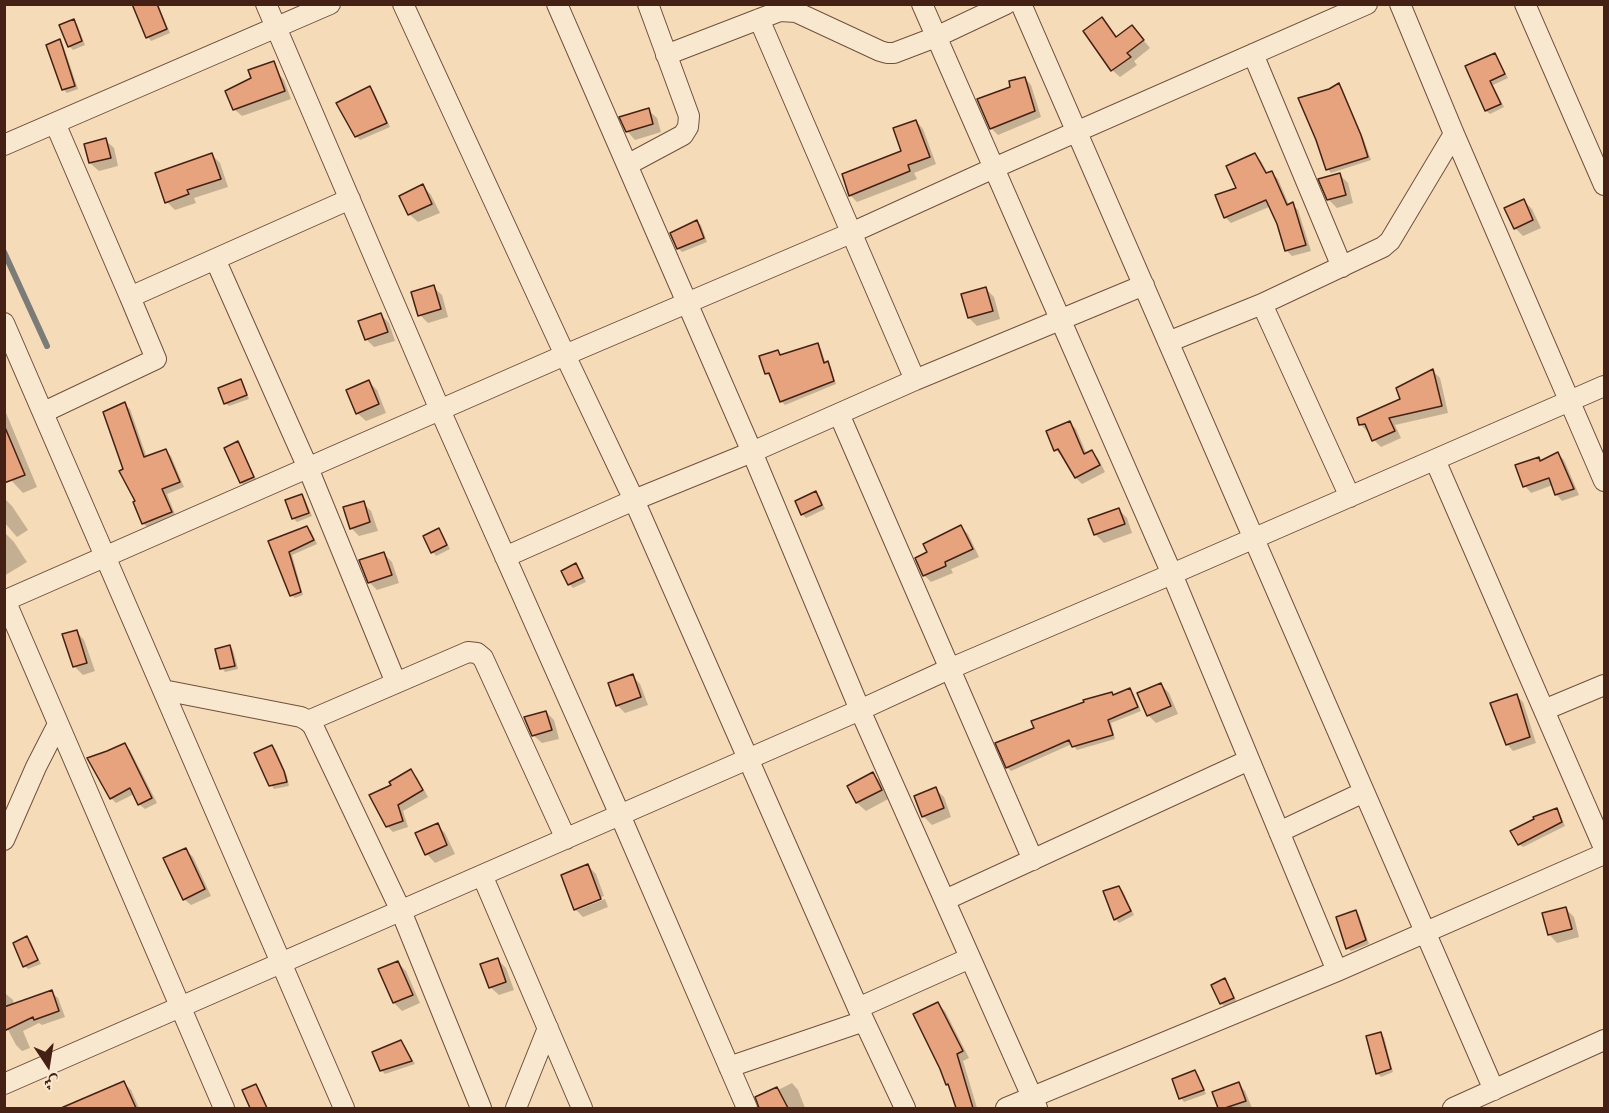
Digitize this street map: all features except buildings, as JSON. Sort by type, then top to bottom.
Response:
[{"type":"street","points":[[266,4],[440,410],[747,1108]]},
{"type":"street","points":[[4,145],[330,4]]},
{"type":"street","points":[[403,4],[634,500],[861,1015],[905,1108]]},
{"type":"street","points":[[557,4],[752,452],[860,710],[1035,1103]]},
{"type":"street","points":[[627,165],[683,135],[688,127],[689,116],[648,4]]},
{"type":"street","points":[[922,4],[1172,574],[1337,971]]},
{"type":"street","points":[[666,55],[780,11],[796,12],[887,53],[894,53],[936,37],[1006,4]]},
{"type":"street","points":[[1021,4],[1494,1090]]},
{"type":"street","points":[[224,1108],[5,600],[851,232],[1367,4]]},
{"type":"street","points":[[1400,4],[1605,481]]},
{"type":"street","points":[[1525,4],[1605,185]]},
{"type":"street","points":[[759,19],[915,380]]},
{"type":"street","points":[[1253,54],[1342,267]]},
{"type":"street","points":[[44,412],[156,359],[55,123]]},
{"type":"street","points":[[1168,342],[1262,304],[1383,248],[1390,241],[1454,134]]},
{"type":"street","points":[[130,297],[350,199]]},
{"type":"street","points":[[215,259],[308,468],[396,683]]},
{"type":"street","points":[[505,557],[915,380],[1144,285]]},
{"type":"street","points":[[1262,304],[1350,497]]},
{"type":"street","points":[[4,323],[344,1108]]},
{"type":"street","points":[[4,1084],[748,760],[949,669],[1605,386]]},
{"type":"street","points":[[839,414],[1033,860]]},
{"type":"street","points":[[1435,459],[1605,848]]},
{"type":"street","points":[[308,721],[468,652],[477,653],[483,658],[566,839]]},
{"type":"street","points":[[1544,710],[1605,685]]},
{"type":"street","points":[[163,690],[301,717],[313,726],[401,911],[481,1108]]},
{"type":"street","points":[[4,840],[58,724]]},
{"type":"street","points":[[945,900],[1249,760]]},
{"type":"street","points":[[1279,832],[1364,792]]},
{"type":"street","points":[[1006,1108],[1035,1103],[1605,854]]},
{"type":"street","points":[[482,875],[582,1108]]},
{"type":"street","points":[[729,1067],[861,1015],[970,958]]},
{"type":"street","points":[[516,1108],[548,1028]]},
{"type":"street","points":[[1453,1108],[1605,1040]]},
{"type":"waterway","points":[[4,252],[47,346]]}]
